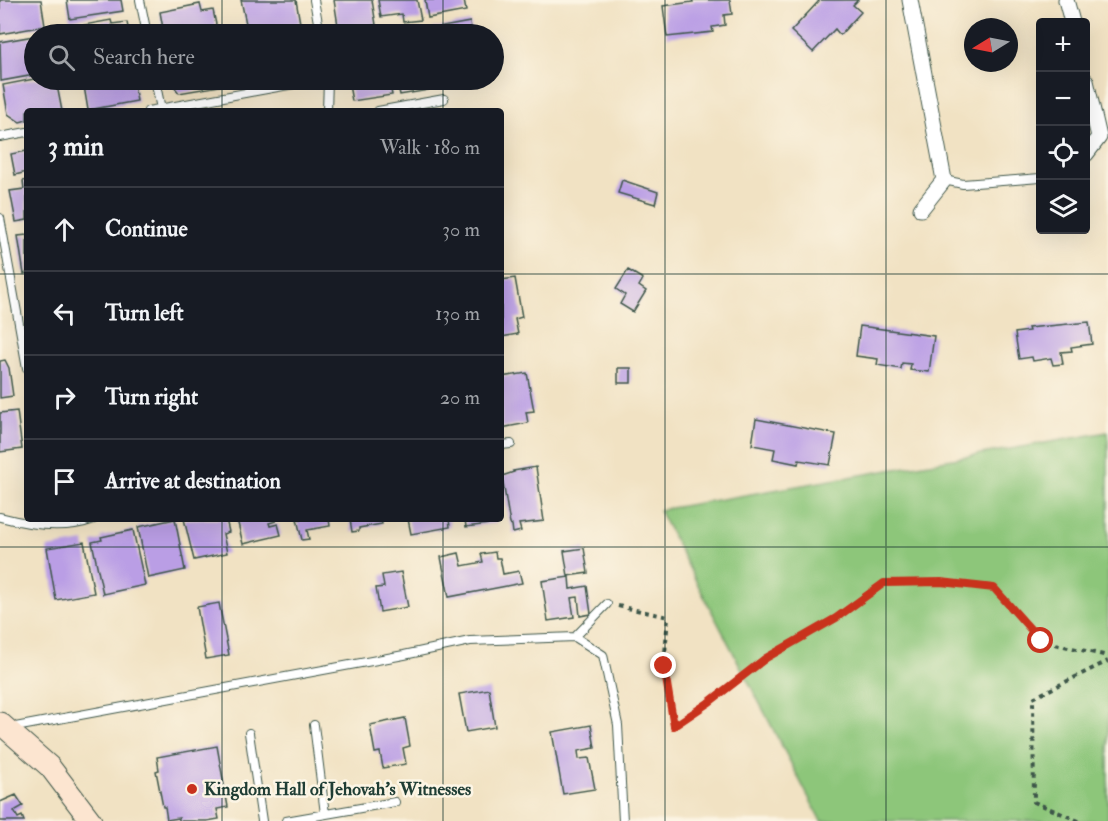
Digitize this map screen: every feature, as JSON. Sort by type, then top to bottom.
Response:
[{"type":"street","points":[[910,0],[944,180],[921,209]]},
{"type":"street","points":[[1066,0],[1071,18]]},
{"type":"street","points":[[1090,94],[1103,137],[1090,150]]},
{"type":"street","points":[[4,726],[50,767],[91,821]]},
{"type":"lane","points":[[140,0],[145,24]]},
{"type":"lane","points":[[314,0],[318,24]]},
{"type":"lane","points":[[157,90],[160,108]]},
{"type":"lane","points":[[165,108],[262,90]]},
{"type":"lane","points":[[327,108],[328,90]]},
{"type":"lane","points":[[394,108],[444,99]]},
{"type":"lane","points":[[0,137],[24,133]]},
{"type":"lane","points":[[944,180],[963,184],[1036,178]]},
{"type":"lane","points":[[0,218],[24,351]]},
{"type":"lane","points":[[504,445],[511,444]]},
{"type":"lane","points":[[0,517],[24,524],[55,522],[81,524],[86,522]]},
{"type":"lane","points":[[575,637],[607,604]]},
{"type":"lane","points":[[4,726],[470,641],[575,637],[603,655],[618,725],[623,821]]},
{"type":"lane","points":[[314,725],[326,814]]},
{"type":"lane","points":[[249,733],[261,821]]},
{"type":"lane","points":[[286,821],[395,802]]},
{"type":"path","points":[[607,604],[668,617],[664,666],[674,726],[766,658],[836,618],[884,583],[941,582],[994,588],[1041,641],[1108,656]]},
{"type":"path","points":[[1079,821],[1034,802],[1033,698],[1108,661]]},
{"type":"green space","points":[[1108,432],[1108,821],[821,821],[659,510]]},
{"type":"building","points":[[0,0],[41,0],[45,24],[24,24],[24,30],[0,34]]},
{"type":"building","points":[[67,0],[121,0],[123,11],[70,19]]},
{"type":"building","points":[[241,0],[296,0],[300,23],[246,24]]},
{"type":"building","points":[[334,0],[372,0],[376,24],[338,24]]},
{"type":"building","points":[[378,0],[417,0],[421,20],[403,22],[402,14],[381,17]]},
{"type":"building","points":[[425,0],[464,0],[466,11],[428,18]]},
{"type":"building","points":[[692,0],[730,0],[732,14],[724,15],[725,25],[712,27],[713,32],[667,37],[663,6],[693,2]]},
{"type":"building","points":[[817,0],[858,0],[853,5],[861,12],[840,35],[835,29],[813,52],[791,31],[819,1]]},
{"type":"building","points":[[200,4],[202,12],[213,10],[216,24],[162,24],[160,12]]},
{"type":"building","points":[[111,20],[112,24],[89,24]]},
{"type":"building","points":[[24,38],[24,77],[1,81],[0,42]]},
{"type":"building","points":[[24,81],[24,90],[58,90],[61,108],[24,108],[24,121],[20,122],[8,114],[3,85]]},
{"type":"building","points":[[85,90],[135,90],[137,101],[88,108]]},
{"type":"building","points":[[177,90],[197,90],[179,93]]},
{"type":"building","points":[[350,90],[391,90],[392,95],[352,101]]},
{"type":"building","points":[[399,90],[428,90],[400,95]]},
{"type":"building","points":[[24,152],[24,173],[15,175],[11,154]]},
{"type":"building","points":[[622,180],[658,192],[655,204],[618,193]]},
{"type":"building","points":[[24,189],[24,221],[16,222],[10,191]]},
{"type":"building","points":[[24,235],[24,274],[18,236]]},
{"type":"building","points":[[628,270],[643,279],[639,286],[646,291],[633,312],[620,304],[625,295],[616,289]]},
{"type":"building","points":[[515,278],[522,317],[515,319],[518,334],[504,336],[504,280]]},
{"type":"building","points":[[1089,322],[1092,344],[1071,347],[1072,351],[1061,352],[1063,364],[1053,365],[1051,358],[1033,361],[1032,357],[1019,359],[1015,333],[1029,331],[1028,328]]},
{"type":"building","points":[[860,326],[934,336],[929,372],[910,370],[911,364],[902,363],[901,369],[877,365],[878,359],[856,356]]},
{"type":"building","points":[[5,360],[9,368],[13,396],[0,398],[0,361]]},
{"type":"building","points":[[618,368],[631,368],[631,383],[618,383]]},
{"type":"building","points":[[527,373],[534,411],[526,412],[528,423],[504,427],[504,377]]},
{"type":"building","points":[[17,411],[22,449],[0,452],[0,413]]},
{"type":"building","points":[[756,419],[836,434],[830,465],[799,460],[798,464],[773,459],[775,449],[752,445]]},
{"type":"building","points":[[536,467],[544,521],[519,524],[521,531],[513,533],[504,488],[504,475],[513,471]]},
{"type":"building","points":[[161,522],[176,522],[185,570],[148,578],[138,527]]},
{"type":"building","points":[[185,522],[227,522],[229,532],[223,534],[227,553],[194,560]]},
{"type":"building","points":[[238,522],[272,522],[269,523],[270,526],[278,524],[281,535],[243,544]]},
{"type":"building","points":[[298,522],[329,522],[330,526],[307,530],[309,539],[302,540]]},
{"type":"building","points":[[350,522],[382,522],[382,524],[359,528],[359,531],[352,532]]},
{"type":"building","points":[[409,522],[449,522],[450,527],[411,534]]},
{"type":"building","points":[[465,522],[496,523],[466,527]]},
{"type":"building","points":[[133,530],[145,585],[103,594],[92,542],[102,540],[101,537]]},
{"type":"building","points":[[84,542],[94,593],[56,600],[47,548]]},
{"type":"building","points":[[584,548],[588,573],[568,576],[564,551]]},
{"type":"building","points":[[495,552],[496,558],[500,558],[503,574],[519,571],[522,583],[449,597],[441,557],[459,553],[462,566],[483,562],[481,554]]},
{"type":"building","points":[[401,572],[408,607],[380,612],[376,588],[384,587],[382,575]]},
{"type":"building","points":[[569,577],[570,589],[587,586],[591,614],[580,616],[578,597],[571,598],[574,617],[548,621],[542,581]]},
{"type":"building","points":[[219,603],[229,655],[206,659],[197,607]]},
{"type":"building","points":[[489,689],[495,727],[466,732],[459,694]]},
{"type":"building","points":[[405,718],[410,746],[403,748],[406,764],[383,768],[380,752],[375,753],[370,725]]},
{"type":"building","points":[[591,725],[595,748],[578,751],[579,759],[589,758],[595,789],[563,794],[552,732]]},
{"type":"building","name":"Kingdom Hall of Jehovah’s Witnesses","points":[[217,746],[228,807],[217,809],[219,819],[167,820],[156,771],[159,770],[157,757]]},
{"type":"building","points":[[16,795],[23,806],[14,811],[18,818],[22,816],[24,821],[0,821],[0,802]]},
{"type":"place","name":"Kingdom Hall of Jehovah’s Witnesses","points":[[192,789]]},
{"type":"route","points":[[664,666],[674,726],[766,658],[836,618],[884,583],[941,582],[994,588],[1041,641]]}]
